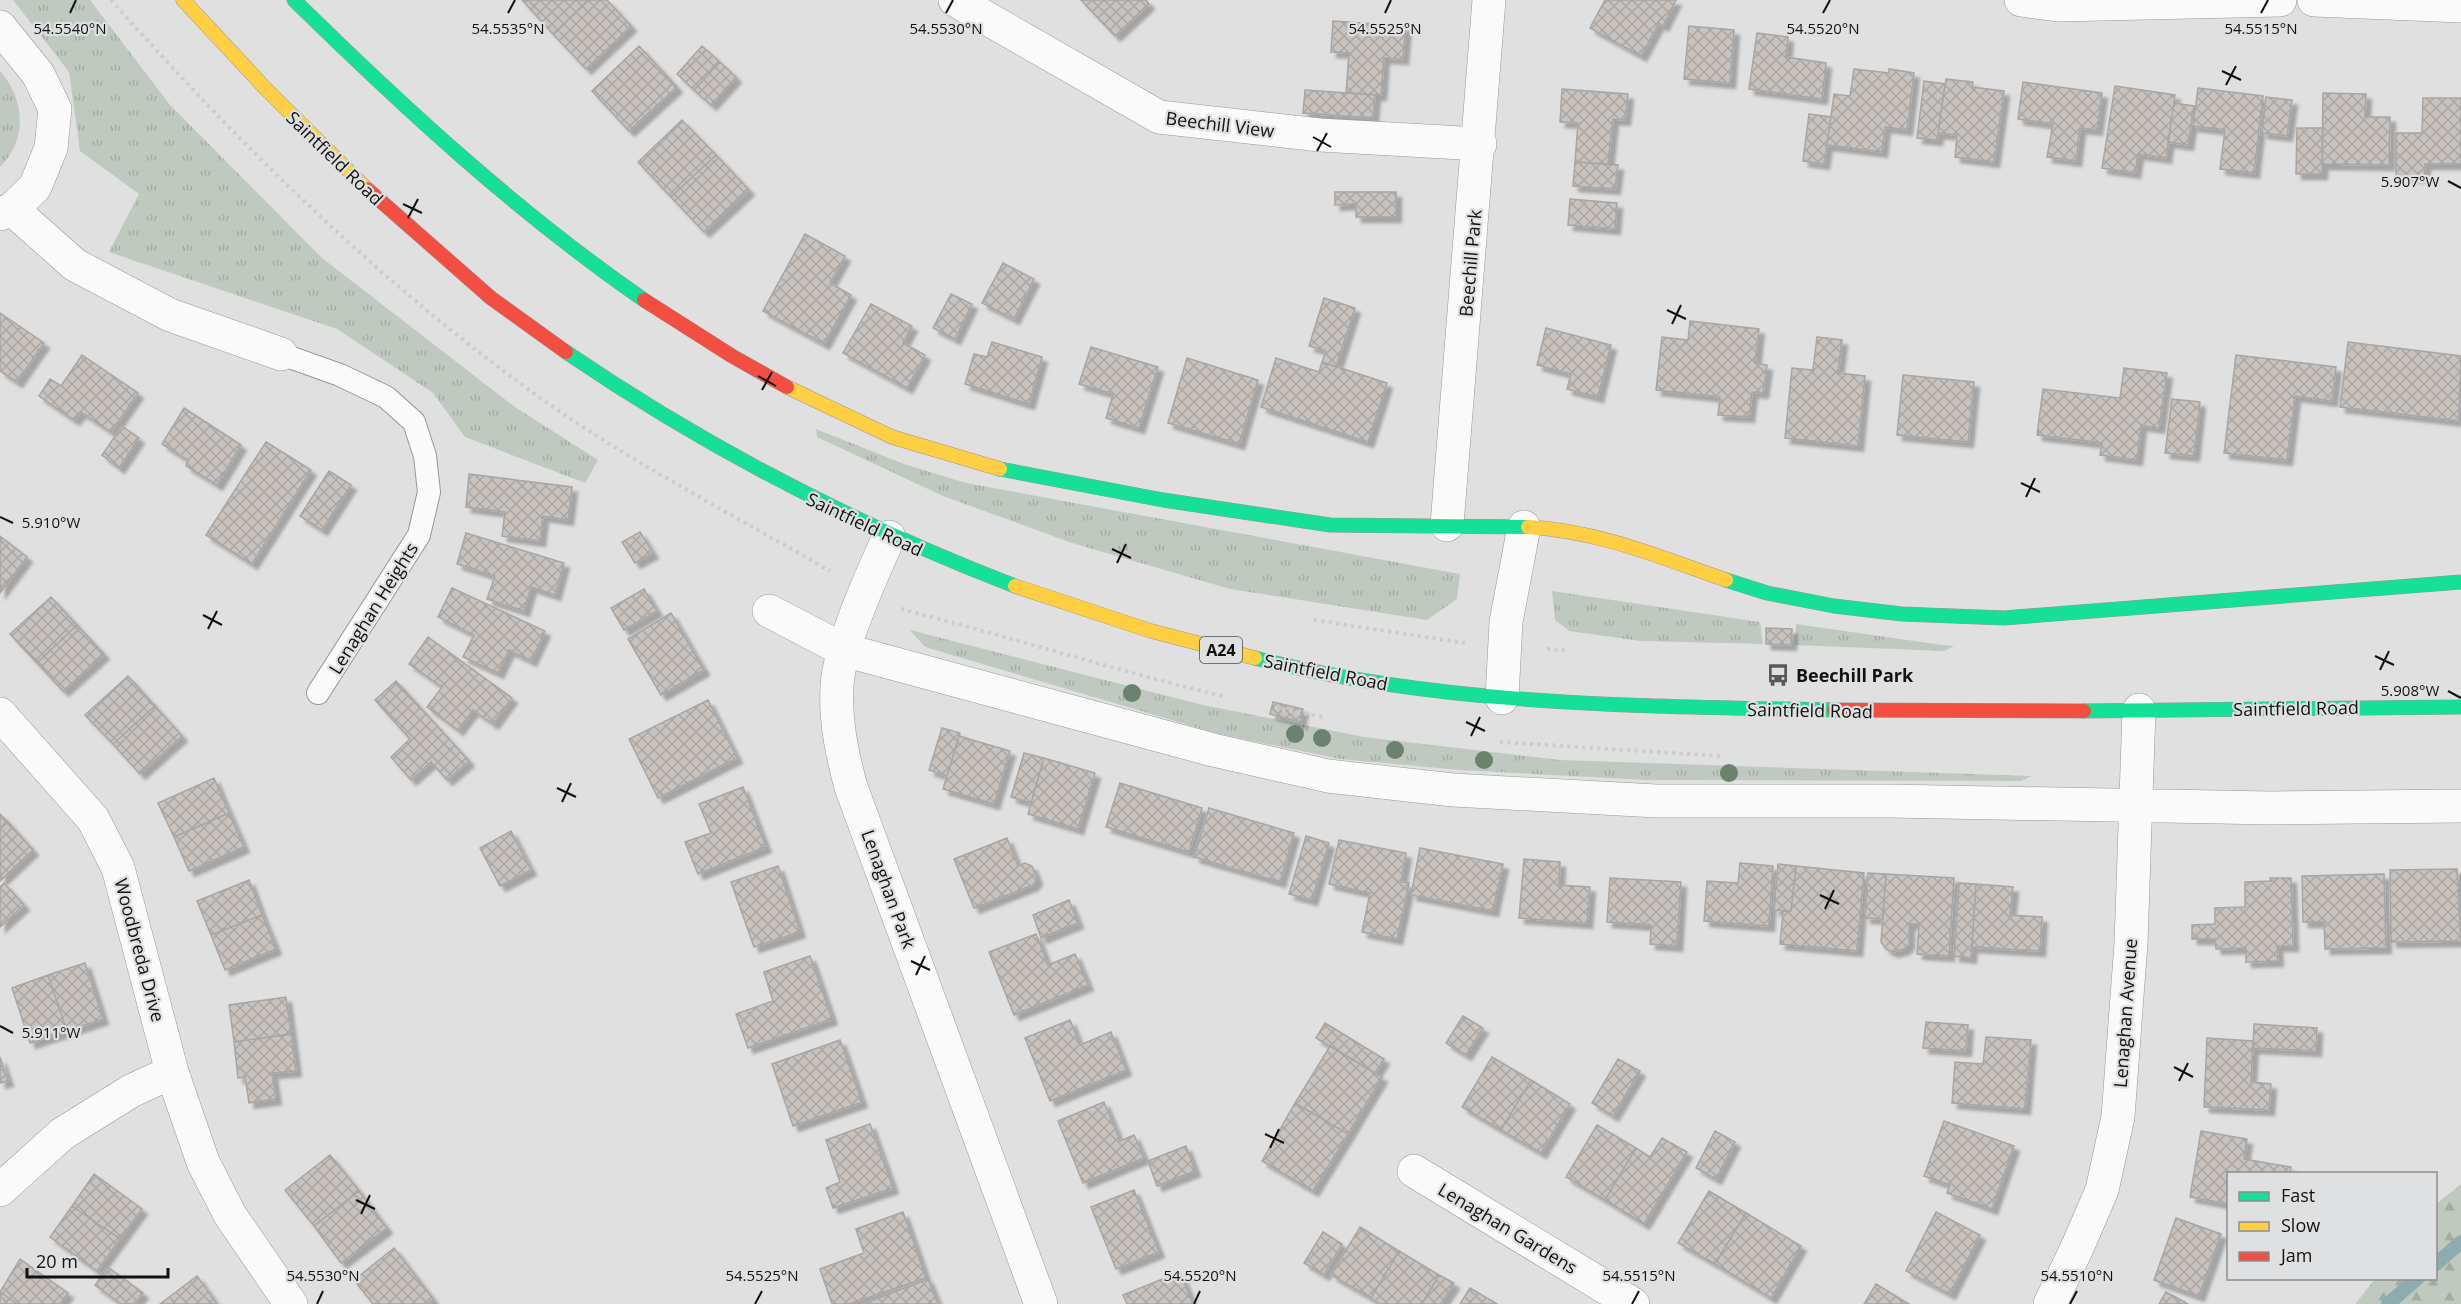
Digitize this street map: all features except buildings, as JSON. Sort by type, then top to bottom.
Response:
[{"type":"main road","name":"Saintfield Road","points":[[183,0],[245,70],[357,182],[514,316],[677,425],[792,490],[889,537],[1025,592],[1120,623],[1252,658],[1390,685],[1502,698],[1844,712],[2461,707]]},
{"type":"main road","points":[[294,0],[390,96],[481,177],[585,258],[688,330],[783,386],[890,436],[966,461],[1172,501],[1344,526],[1524,527],[1613,538],[1736,583],[1797,599],[1868,611],[1941,617],[2004,618],[2461,582]]},
{"type":"street","name":"Beechill View","points":[[956,0],[1159,117],[1320,135],[1479,144]]},
{"type":"street","name":"Beechill Park","points":[[1448,525],[1489,0]]},
{"type":"street","points":[[2021,0],[2058,5],[2280,0]]},
{"type":"street","points":[[2314,0],[2461,6]]},
{"type":"street","points":[[0,27],[38,74],[55,109],[51,148],[35,187],[6,212],[75,265],[170,315],[281,354]]},
{"type":"street","points":[[1502,698],[1506,622],[1524,527]]},
{"type":"street","name":"Lenaghan Park","points":[[889,537],[871,576],[844,650],[837,684],[836,711],[840,748],[851,787],[1041,1304]]},
{"type":"street","points":[[769,611],[844,650],[1213,750],[1328,776],[1453,790],[1656,801],[1889,801],[2271,808],[2461,806]]},
{"type":"street","name":"Lenaghan Avenue","points":[[2050,1304],[2102,1190],[2118,1117],[2131,943],[2139,710]]},
{"type":"street","name":"Woodbreda Drive","points":[[0,714],[93,819],[118,867],[172,1072],[203,1162],[230,1215],[291,1304]]},
{"type":"street","points":[[0,1190],[62,1134],[131,1091],[172,1072]]},
{"type":"street","name":"Lenaghan Gardens","points":[[1414,1171],[1633,1304]]},
{"type":"lane","name":"Lenaghan Heights","points":[[281,354],[340,375],[386,397],[414,422],[425,456],[429,492],[419,535],[318,693]]},
{"type":"path","points":[[1314,620],[1437,640],[1565,650]]},
{"type":"green space","points":[[13,0],[90,0],[170,105],[322,258],[515,407],[598,460],[585,483],[465,437],[433,393],[337,329],[109,252],[139,194],[80,151],[69,72]]},
{"type":"green space","points":[[0,71],[14,94],[20,119],[15,144],[0,167]]},
{"type":"green space","points":[[816,429],[904,464],[966,483],[1460,574],[1457,599],[1427,620],[1230,589],[1072,543],[943,496],[817,437]]},
{"type":"green space","points":[[1552,591],[1760,622],[1763,644],[1641,641],[1569,631],[1555,620]]},
{"type":"green space","points":[[1796,624],[1954,646],[1944,651],[1795,645]]},
{"type":"green space","points":[[910,630],[1203,705],[1364,737],[1560,760],[2032,776],[2021,781],[1647,780],[1460,770],[1340,759],[1219,734],[925,647]]},
{"type":"green space","points":[[2461,1184],[2461,1304],[2355,1304],[2374,1280],[2437,1280],[2437,1203]]},
{"type":"waterway","points":[[2437,1263],[2461,1242]]},
{"type":"waterway","points":[[2388,1304],[2416,1280]]},
{"type":"traffic: fast","points":[[294,0],[377,80],[506,195],[644,300]]},
{"type":"traffic: fast","points":[[566,352],[673,420],[784,482],[898,537],[1015,586]]},
{"type":"traffic: fast","points":[[1000,469],[1163,500],[1330,525],[1528,527]]},
{"type":"traffic: fast","points":[[1726,580],[1767,593],[1834,606],[1902,614],[2004,618],[2461,582]]},
{"type":"traffic: fast","points":[[1255,658],[1326,674],[1398,686],[1543,701],[1834,710]]},
{"type":"traffic: fast","points":[[2084,711],[2461,707]]},
{"type":"traffic: slow","points":[[183,0],[266,89],[367,189]]},
{"type":"traffic: slow","points":[[787,387],[892,437],[1000,469]]},
{"type":"traffic: slow","points":[[1528,527],[1554,529],[1604,539],[1726,580]]},
{"type":"traffic: slow","points":[[1015,586],[1151,631],[1255,658]]},
{"type":"traffic: jam","points":[[367,189],[491,298],[566,352]]},
{"type":"traffic: jam","points":[[644,300],[732,356],[787,387]]},
{"type":"traffic: jam","points":[[1834,710],[2084,711]]},
{"type":"place","name":"Beechill Park","points":[[1778,675]]}]
